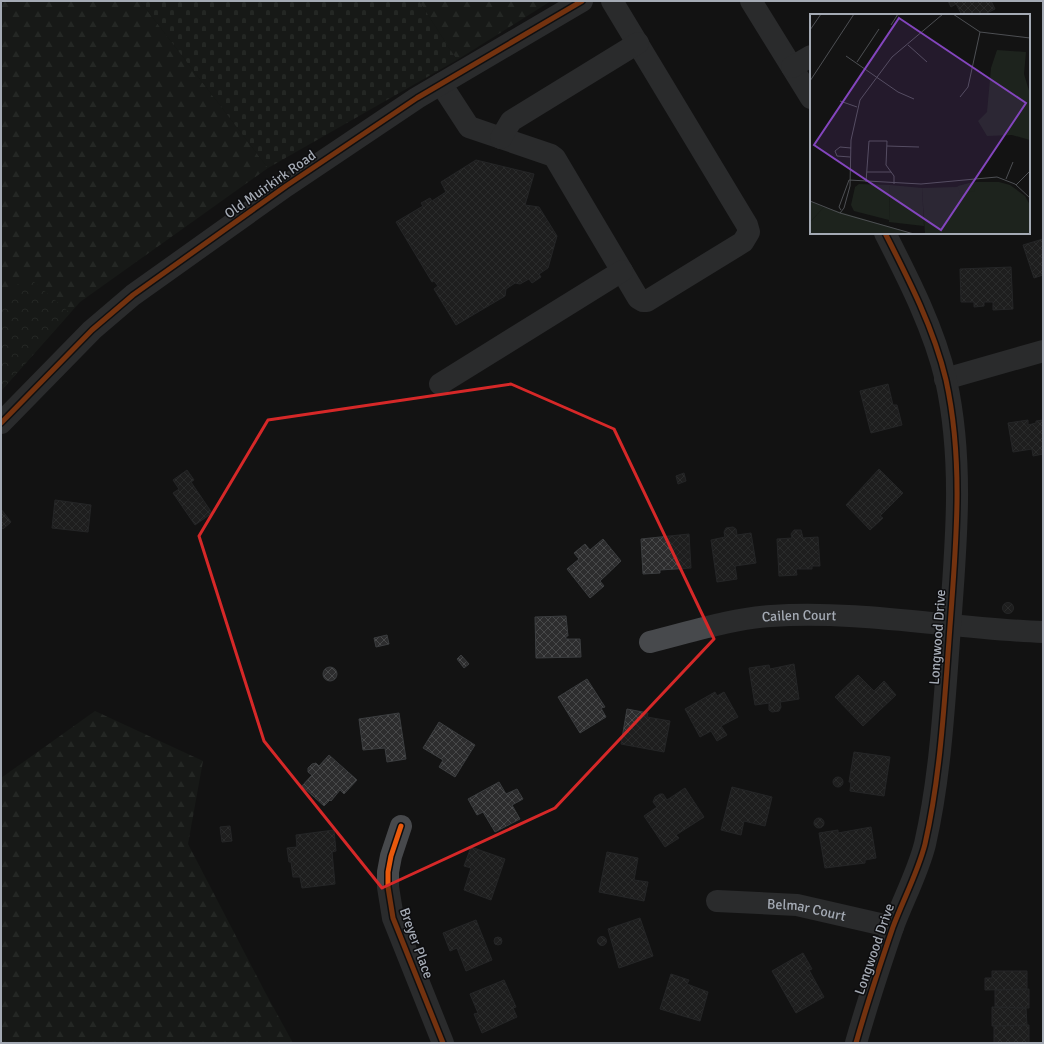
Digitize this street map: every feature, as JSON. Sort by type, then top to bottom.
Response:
[{"type":"street","name":"Old Muirkirk Road","points":[[1,423],[92,330],[133,295],[286,186],[441,84],[582,1]]},
{"type":"street","points":[[441,84],[469,127],[555,158],[638,298],[647,301],[743,242],[749,232],[747,225],[612,1]]},
{"type":"street","points":[[751,1],[810,96]]},
{"type":"street","points":[[501,138],[511,121],[638,44]]},
{"type":"street","points":[[792,67],[810,57]]},
{"type":"street","name":"Longwood Drive","points":[[856,1043],[893,927],[926,839],[942,733],[957,528],[958,470],[955,431],[945,379],[932,336],[908,279],[886,234]]},
{"type":"street","points":[[440,384],[622,271]]},
{"type":"street","points":[[945,379],[1043,351]]},
{"type":"street","name":"Cailen Court","points":[[650,642],[715,626],[770,616],[814,615],[950,624],[999,630],[1043,632]]},
{"type":"street","name":"Breyer Place","points":[[401,826],[391,856],[388,872],[393,918],[443,1043]]},
{"type":"street","name":"Belmar Court","points":[[718,901],[797,905],[893,927]]},
{"type":"highlighted area","points":[[511,384],[614,429],[714,639],[555,808],[382,888],[264,741],[199,536],[268,420]]},
{"type":"green space","points":[[1,1],[140,1],[268,168],[80,302],[1,391]]},
{"type":"green space","points":[[140,1],[419,1],[457,60],[268,168]]},
{"type":"green space","points":[[419,1],[551,1],[457,60]]},
{"type":"green space","points":[[26,275],[70,313],[1,391],[1,303]]},
{"type":"green space","points":[[95,711],[203,761],[188,844],[293,1043],[1,1043],[1,778]]},
{"type":"building","points":[[948,1],[991,1],[995,9],[985,14],[961,14],[956,4],[951,7]]},
{"type":"building","points":[[476,160],[534,174],[525,205],[539,207],[557,236],[548,268],[539,274],[541,277],[532,283],[529,279],[520,284],[515,283],[506,289],[505,296],[456,325],[434,289],[438,286],[434,281],[432,282],[396,222],[423,206],[421,203],[430,198],[432,201],[446,192],[441,182]]},
{"type":"building","points":[[1043,239],[1043,275],[1034,278],[1023,245]]},
{"type":"building","points":[[1011,267],[1013,309],[993,310],[993,302],[984,302],[984,306],[974,307],[974,302],[961,302],[960,269]]},
{"type":"building","points":[[888,384],[893,405],[897,405],[902,425],[871,433],[860,391]]},
{"type":"building","points":[[1028,420],[1028,425],[1036,423],[1036,421],[1043,420],[1043,454],[1033,456],[1032,449],[1013,452],[1008,423]]},
{"type":"building","points":[[879,469],[903,493],[880,516],[883,518],[870,530],[846,505]]},
{"type":"building","points":[[187,470],[194,480],[191,482],[212,513],[195,525],[173,493],[179,489],[173,480]]},
{"type":"building","points":[[684,473],[686,481],[678,484],[676,476]]},
{"type":"building","points":[[55,500],[91,505],[88,532],[52,528]]},
{"type":"building","points":[[1,509],[11,522],[3,529],[1,527]]},
{"type":"building","points":[[733,527],[736,529],[737,535],[751,533],[756,563],[735,566],[737,579],[717,582],[711,540],[725,537],[724,532],[726,528]]},
{"type":"building","points":[[794,530],[801,530],[803,538],[818,537],[820,566],[812,566],[812,569],[796,569],[797,575],[779,576],[777,539],[792,538],[791,534]]},
{"type":"building","points":[[689,534],[691,568],[660,570],[660,573],[643,574],[641,539]]},
{"type":"building","points":[[603,539],[621,561],[600,581],[604,586],[590,598],[567,569],[579,559],[574,553],[585,544],[590,550]]},
{"type":"building","points":[[1008,602],[1012,604],[1014,608],[1012,612],[1008,614],[1004,612],[1002,608],[1004,604]]},
{"type":"building","points":[[566,616],[568,636],[566,636],[566,639],[580,639],[581,657],[536,658],[535,617]]},
{"type":"building","points":[[387,635],[389,644],[376,647],[374,638]]},
{"type":"building","points":[[461,655],[469,664],[464,668],[457,659]]},
{"type":"building","points":[[794,664],[799,699],[780,702],[781,707],[779,711],[772,712],[769,710],[769,703],[755,705],[749,668],[769,665],[770,669]]},
{"type":"building","points":[[330,667],[335,669],[337,674],[335,679],[330,681],[325,679],[323,674],[325,669]]},
{"type":"building","points":[[858,675],[874,691],[884,681],[896,695],[863,726],[835,697]]},
{"type":"building","points":[[587,679],[605,707],[601,708],[606,717],[580,733],[558,697]]},
{"type":"building","points":[[715,692],[717,696],[724,692],[738,717],[721,726],[727,735],[717,741],[711,731],[700,737],[685,709]]},
{"type":"building","points":[[627,709],[648,713],[647,717],[670,721],[664,752],[621,744]]},
{"type":"building","points":[[399,713],[406,759],[387,762],[385,748],[363,750],[359,719]]},
{"type":"building","points":[[439,722],[475,745],[455,777],[439,767],[443,760],[423,748]]},
{"type":"building","points":[[854,752],[890,757],[884,796],[850,791],[851,782],[849,782]]},
{"type":"building","points":[[329,755],[357,780],[344,794],[340,790],[331,801],[330,800],[324,806],[302,786],[312,775],[308,772],[308,768],[312,764],[316,763],[319,766]]},
{"type":"building","points":[[836,777],[840,777],[842,778],[842,786],[836,787],[833,784],[833,780]]},
{"type":"building","points":[[499,782],[506,794],[517,789],[523,799],[512,805],[520,819],[495,832],[483,812],[477,815],[468,799]]},
{"type":"building","points":[[732,787],[772,797],[765,826],[744,821],[741,835],[721,830]]},
{"type":"building","points":[[685,788],[704,817],[676,835],[679,838],[665,847],[644,816],[657,807],[653,802],[655,797],[663,794],[667,800]]},
{"type":"building","points":[[817,818],[821,818],[823,819],[823,827],[817,828],[814,825],[814,821]]},
{"type":"building","points":[[230,826],[232,841],[222,842],[220,827]]},
{"type":"building","points":[[871,827],[876,858],[865,860],[865,863],[825,868],[819,833],[838,830],[838,833]]},
{"type":"building","points":[[334,830],[336,851],[332,852],[335,884],[302,888],[300,877],[293,877],[287,848],[297,847],[296,835]]},
{"type":"building","points":[[471,847],[505,859],[491,900],[464,890],[471,868],[464,866]]},
{"type":"building","points":[[607,852],[638,858],[634,880],[648,882],[644,901],[599,892]]},
{"type":"building","points":[[640,918],[653,956],[619,968],[608,929]]},
{"type":"building","points":[[476,920],[492,960],[466,971],[457,948],[450,951],[443,933]]},
{"type":"building","points":[[496,937],[500,937],[502,941],[500,945],[496,945],[494,943],[494,939]]},
{"type":"building","points":[[600,937],[604,937],[606,941],[604,945],[600,945],[598,943],[598,939]]},
{"type":"building","points":[[803,953],[812,969],[809,970],[824,997],[796,1013],[772,971]]},
{"type":"building","points":[[992,971],[1027,971],[1027,989],[985,990],[985,978],[992,978]]},
{"type":"building","points":[[671,974],[689,980],[687,984],[708,992],[700,1021],[660,1009]]},
{"type":"building","points":[[504,980],[516,1007],[513,1008],[517,1017],[482,1033],[474,1014],[478,1013],[470,994]]},
{"type":"building","points":[[1029,989],[1029,1008],[995,1007],[995,990]]},
{"type":"building","points":[[992,1007],[1026,1008],[1027,1025],[992,1026]]},
{"type":"building","points":[[1029,1025],[1029,1043],[994,1043],[994,1026]]},
{"type":"cycle path","points":[[1,423],[92,330],[133,295],[286,186],[417,98],[582,1]]},
{"type":"cycle path","points":[[856,1043],[893,927],[922,854],[930,819],[938,768],[943,717],[956,542],[957,478],[955,445],[952,413],[946,380],[928,323],[886,234]]},
{"type":"cycle path","points":[[401,826],[391,856],[388,872],[388,887],[393,918],[443,1043]]}]
